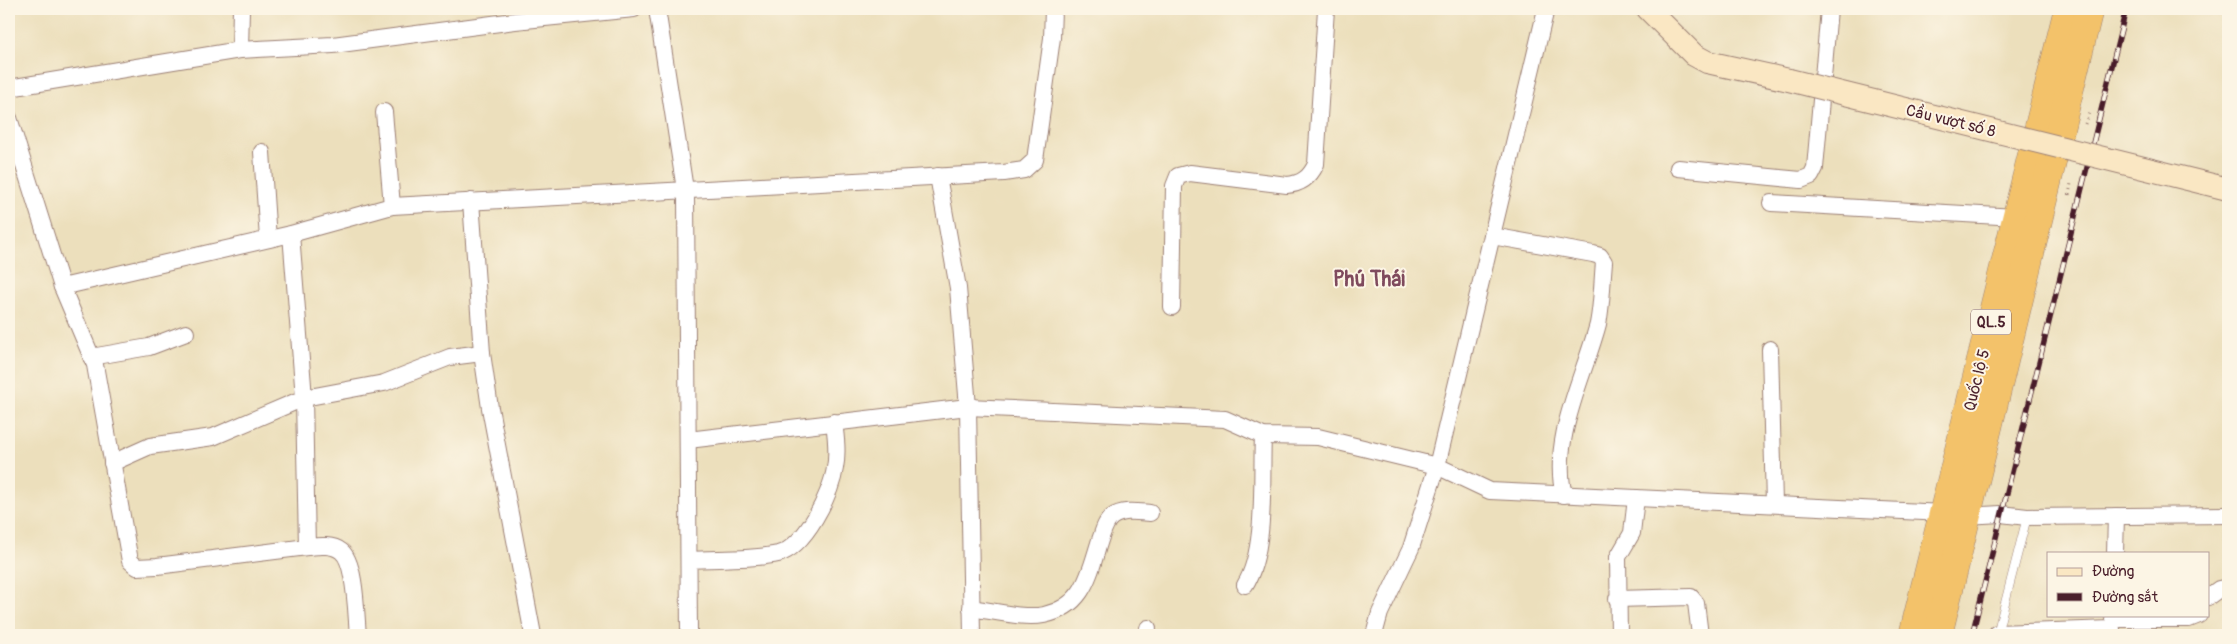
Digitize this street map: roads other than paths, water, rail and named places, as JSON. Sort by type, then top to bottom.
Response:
[{"type":"highway","name":"Quốc lộ 5","points":[[1938,635],[1955,515],[2016,217],[2068,9]]},
{"type":"highway","name":"Quốc lộ 5","points":[[1913,635],[1955,515],[2089,9]]},
{"type":"main road","name":"Cầu vượt số 8","points":[[1648,9],[1694,55],[1707,62],[1790,80],[2228,188]]},
{"type":"main road","points":[[1676,9],[1676,27],[1680,40]]},
{"type":"street","points":[[240,50],[241,9]]},
{"type":"street","points":[[9,88],[240,50],[333,45],[553,13],[634,9]]},
{"type":"street","points":[[657,9],[686,196],[689,635]]},
{"type":"street","points":[[62,287],[291,234],[392,206],[1024,170],[1035,160],[1052,38],[1053,9]]},
{"type":"street","points":[[1172,307],[1174,186],[1178,176],[1190,173],[1287,185],[1297,184],[1311,174],[1316,164],[1326,9]]},
{"type":"street","points":[[1374,635],[1380,613],[1411,548],[1437,466],[1546,9]]},
{"type":"street","points":[[1678,168],[1801,180],[1811,176],[1815,168],[1829,9]]},
{"type":"street","points":[[384,112],[392,206]]},
{"type":"street","points":[[9,118],[62,287],[95,365],[130,561],[137,567],[307,547],[332,547],[342,551],[348,558],[358,635]]},
{"type":"street","points":[[262,152],[268,239]]},
{"type":"street","points":[[938,176],[958,288],[968,407],[972,635]]},
{"type":"street","points":[[472,201],[482,353],[490,408],[533,635]]},
{"type":"street","points":[[1771,203],[2016,217]]},
{"type":"street","points":[[291,234],[304,398],[307,547]]},
{"type":"street","points":[[1492,236],[1594,254],[1600,256],[1604,262],[1598,323],[1560,450],[1561,481],[1564,495]]},
{"type":"street","points":[[92,357],[149,347],[186,333]]},
{"type":"street","points":[[1770,349],[1774,504]]},
{"type":"street","points":[[112,463],[150,446],[213,437],[304,398],[384,383],[450,357],[482,353]]},
{"type":"street","points":[[688,440],[968,407],[1225,419],[1262,436],[1318,437],[1437,466],[1490,491],[1774,504],[1955,515],[2001,514],[2026,517],[2228,515]]},
{"type":"street","points":[[689,560],[778,554],[797,544],[818,511],[831,483],[836,457],[834,422]]},
{"type":"street","points":[[1245,585],[1250,577],[1258,550],[1262,436]]},
{"type":"street","points":[[1619,635],[1617,599],[1618,557],[1632,533],[1636,498]]},
{"type":"street","points":[[972,608],[1032,616],[1051,613],[1068,605],[1077,598],[1085,586],[1104,529],[1112,517],[1130,511],[1150,513]]},
{"type":"street","points":[[2115,552],[2116,516]]},
{"type":"street","points":[[2210,596],[2219,589],[2228,587]]},
{"type":"street","points":[[1617,599],[1691,597],[1696,603],[1700,635]]},
{"type":"street","points":[[1996,634],[2189,619],[2196,616]]},
{"type":"lane","points":[[1996,634],[2026,517]]},
{"type":"railway","points":[[1972,635],[2126,9]]},
{"type":"district","name":"Phú Thái","points":[[1369,279]]}]
